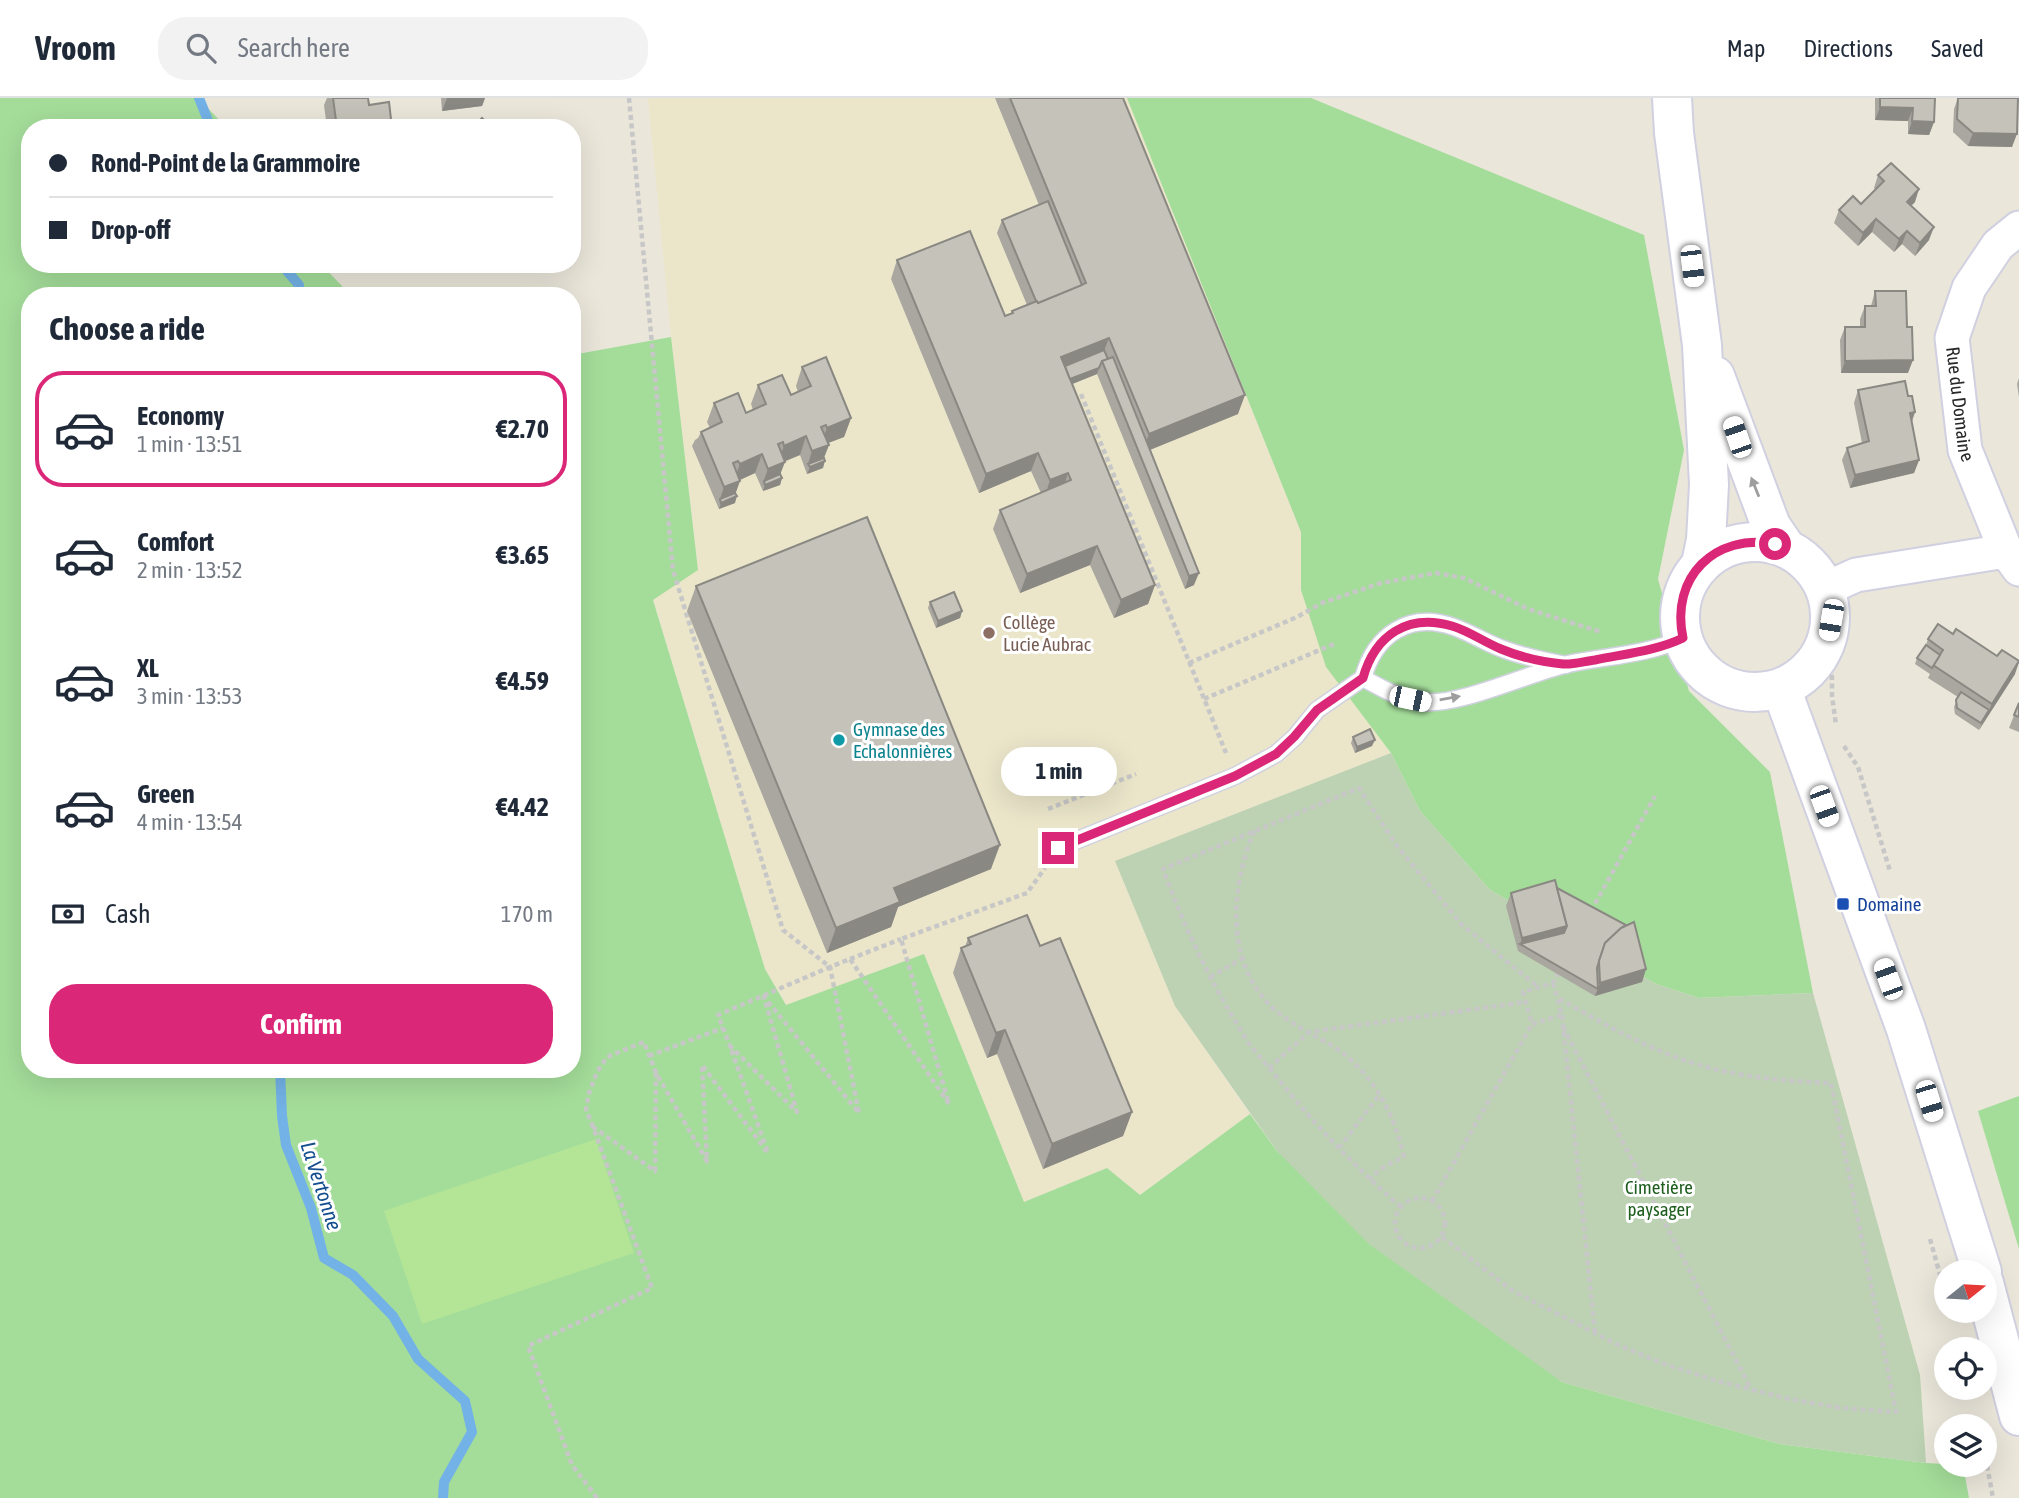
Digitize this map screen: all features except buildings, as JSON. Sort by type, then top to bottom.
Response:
[{"type":"main road","points":[[1672,98],[1674,133],[1702,345],[1709,485],[1706,540],[1701,564],[1684,593],[1680,615],[1683,638],[1695,662],[1714,680],[1739,691],[1781,688],[1801,677],[1817,661],[1823,650],[1831,620],[1825,589],[1810,564],[1786,548],[1764,542],[1741,543],[1720,550],[1701,564]]},
{"type":"main road","points":[[1702,345],[1751,478],[1771,526],[1786,548]]},
{"type":"main road","points":[[1781,688],[1906,1029],[1978,1260]]},
{"type":"main road","points":[[1995,1323],[2019,1416]]},
{"type":"street","name":"Rue du Domaine","points":[[1825,589],[1856,575],[2012,560],[1965,450],[1952,338],[1969,288],[1998,245],[2019,228]]},
{"type":"lane","points":[[1058,848],[1235,776],[1276,754],[1317,710],[1363,678],[1368,660],[1385,638],[1398,628],[1422,622],[1451,626],[1501,649],[1566,665]]},
{"type":"lane","points":[[1363,678],[1396,696],[1425,702],[1458,697],[1566,665],[1628,653],[1683,638]]},
{"type":"path","points":[[629,98],[673,570],[783,930],[830,967],[859,1112],[764,997]]},
{"type":"path","points":[[1081,394],[1235,776]]},
{"type":"path","points":[[1189,663],[1297,617],[1322,603],[1381,583],[1436,573],[1464,578],[1528,608],[1613,637],[1628,653]]},
{"type":"path","points":[[1204,699],[1334,644]]},
{"type":"path","points":[[1048,809],[1136,774]]},
{"type":"path","points":[[1401,1207],[1339,1148],[1250,1044],[1210,977],[1180,917],[1163,869],[1359,788],[1397,846],[1461,924],[1538,987]]},
{"type":"path","points":[[1589,916],[1655,796]]},
{"type":"path","points":[[1255,830],[1238,882],[1235,910],[1237,944],[1249,975],[1266,1001],[1287,1020],[1349,1058],[1380,1094],[1398,1131],[1404,1157],[1389,1163],[1370,1180]]},
{"type":"path","points":[[597,1498],[572,1465],[528,1346],[652,1288],[586,1109],[597,1072],[607,1057],[644,1042],[656,1073],[707,1161],[702,1065],[768,1153],[718,1015],[850,959],[1027,893]]},
{"type":"path","points":[[850,959],[949,1104],[901,939]]},
{"type":"path","points":[[1210,977],[1243,958]]},
{"type":"path","points":[[1565,961],[1553,983],[1562,1015],[1595,1333]]},
{"type":"path","points":[[1532,1024],[1523,992],[1553,983]]},
{"type":"path","points":[[730,1046],[797,1112],[764,997]]},
{"type":"path","points":[[1442,1237],[1513,1291],[1595,1333],[1664,1364],[1751,1390],[1841,1408],[1896,1412],[1831,1083],[1754,1077],[1700,1065],[1620,1033],[1558,999]]},
{"type":"path","points":[[1269,1068],[1309,1032],[1526,1002]]},
{"type":"path","points":[[1432,1201],[1532,1024],[1562,1015]]},
{"type":"path","points":[[1563,1027],[1751,1390]]},
{"type":"path","points":[[649,1056],[723,1028]]},
{"type":"path","points":[[593,1127],[654,1171],[656,1073]]},
{"type":"path","points":[[1339,1148],[1380,1094]]},
{"type":"path","points":[[1415,1198],[1432,1201],[1439,1206],[1446,1222],[1442,1237],[1429,1247],[1413,1248],[1406,1245],[1396,1232],[1395,1223],[1401,1207],[1415,1198]]},
{"type":"path","points":[[1989,1477],[1993,1498]]},
{"type":"shaded area","name":"Collège Lucie Aubrac","points":[[648,98],[1127,98],[1301,532],[1326,667],[1391,753],[1115,861],[1175,1006],[1250,1114],[1140,1195],[1107,1168],[1024,1202],[924,954],[787,1005],[765,969],[653,599],[698,570],[671,337]]},
{"type":"green space","points":[[0,98],[198,98],[218,119],[21,119],[21,273],[330,273],[342,286],[21,287],[21,1078],[581,1078],[581,353],[671,337],[698,570],[653,600],[765,969],[786,1005],[924,954],[1024,1202],[1107,1168],[1140,1195],[1250,1114],[1277,1151],[1562,1382],[1780,1444],[1934,1463],[1934,1477],[1965,1477],[1969,1498],[0,1498]]},
{"type":"green space","points":[[1127,98],[1311,98],[1644,235],[1684,450],[1658,579],[1689,691],[1770,772],[1813,993],[1699,998],[1656,984],[1490,890],[1420,811],[1391,753],[1326,667],[1301,590],[1301,532]]},
{"type":"green space","name":"Cimetière paysager","points":[[1391,753],[1420,811],[1490,890],[1656,984],[1699,998],[1813,993],[1920,1375],[1926,1463],[1780,1444],[1562,1382],[1369,1244],[1277,1151],[1175,1006],[1115,861]]},
{"type":"green space","points":[[2019,1096],[2019,1249],[1978,1111]]},
{"type":"green space","points":[[596,1139],[634,1253],[422,1324],[384,1211]]},
{"type":"waterway","name":"La Vertonne","points":[[199,98],[207,119]]},
{"type":"waterway","name":"La Vertonne","points":[[289,273],[299,287]]},
{"type":"waterway","name":"La Vertonne","points":[[280,1078],[286,1145],[311,1208],[324,1258],[353,1275],[393,1316],[418,1359],[465,1401],[472,1432],[444,1482],[443,1498]]},
{"type":"place","name":"Collège Lucie Aubrac","points":[[989,633]]},
{"type":"place","name":"Gymnase des Echalonnières","points":[[839,740]]},
{"type":"place","name":"Domaine","points":[[1843,904]]},
{"type":"route","points":[[1058,848],[1235,776],[1276,754],[1317,710],[1363,678],[1368,660],[1385,638],[1398,628],[1422,622],[1451,626],[1501,649],[1566,665],[1649,649],[1683,638],[1680,615],[1684,593],[1694,573],[1710,556],[1730,545],[1752,541],[1775,544]]}]
